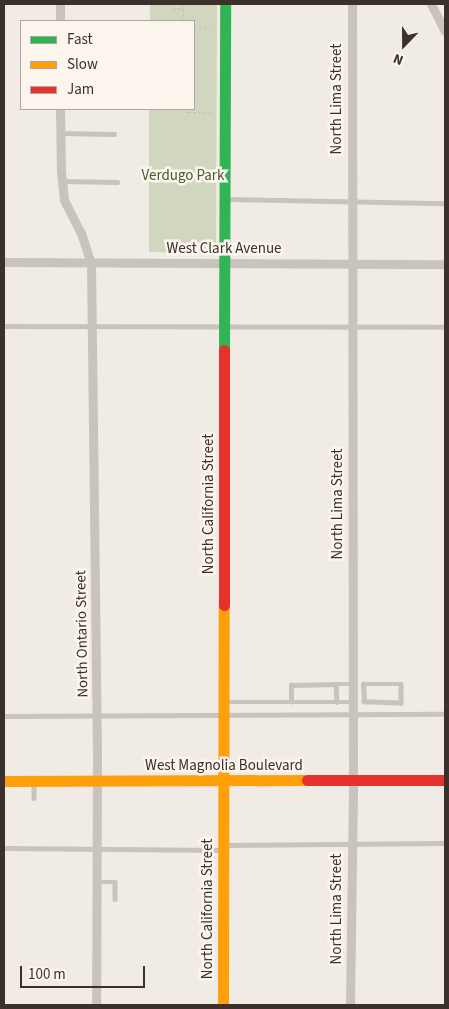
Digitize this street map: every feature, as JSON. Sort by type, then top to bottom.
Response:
[{"type":"street","points":[[60,4],[60,20]]},
{"type":"street","name":"North California Street","points":[[223,1005],[226,325],[225,4]]},
{"type":"street","name":"North Lima Street","points":[[350,1005],[353,780],[350,203],[352,4]]},
{"type":"street","points":[[431,4],[445,31]]},
{"type":"street","name":"North Ontario Street","points":[[60,110],[64,200],[81,233],[92,263],[97,781],[96,1005]]},
{"type":"street","name":"West Clark Avenue","points":[[4,262],[351,262],[445,264]]},
{"type":"street","name":"West Magnolia Boulevard","points":[[4,781],[445,780]]},
{"type":"lane","points":[[60,133],[114,134]]},
{"type":"lane","points":[[62,180],[117,182]]},
{"type":"lane","points":[[225,199],[350,203],[445,202]]},
{"type":"lane","points":[[4,326],[93,324],[352,328],[445,327]]},
{"type":"lane","points":[[290,702],[291,685],[336,684],[352,693]]},
{"type":"lane","points":[[336,684],[336,702]]},
{"type":"lane","points":[[363,684],[402,684],[402,703],[364,702],[364,692],[363,684]]},
{"type":"lane","points":[[223,702],[336,702],[352,693],[364,692]]},
{"type":"lane","points":[[4,716],[445,714]]},
{"type":"lane","points":[[34,781],[34,798]]},
{"type":"lane","points":[[4,848],[223,848],[351,843],[445,843]]},
{"type":"lane","points":[[96,882],[115,882],[115,900]]},
{"type":"path","points":[[183,4],[183,20]]},
{"type":"path","points":[[173,9],[183,8]]},
{"type":"path","points":[[195,27],[225,27]]},
{"type":"path","points":[[185,110],[188,112],[225,113]]},
{"type":"green space","name":"Verdugo Park","points":[[150,4],[217,4],[216,244],[213,250],[208,253],[149,252],[149,110],[195,110],[195,20],[150,20]]},
{"type":"traffic: fast","points":[[224,350],[225,4]]},
{"type":"traffic: slow","points":[[223,1005],[224,605]]},
{"type":"traffic: slow","points":[[4,781],[307,780]]},
{"type":"traffic: jam","points":[[224,350],[224,605]]},
{"type":"traffic: jam","points":[[307,780],[445,780]]}]
